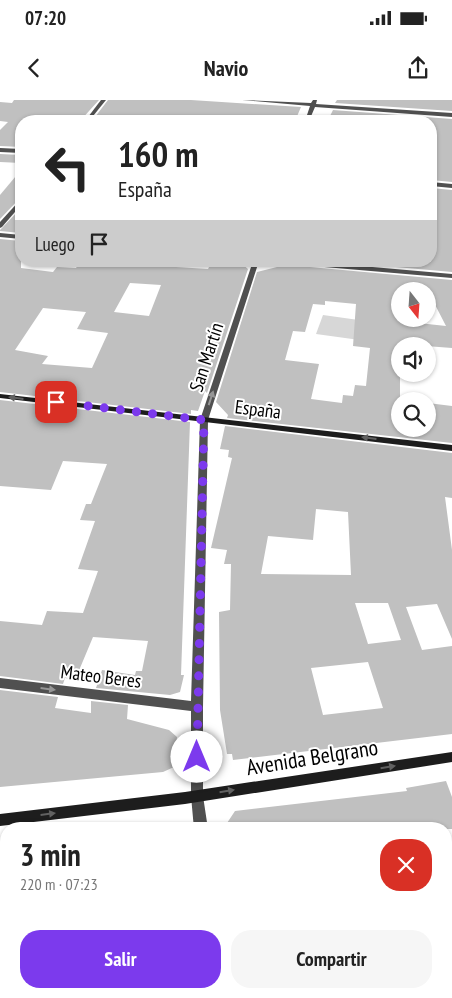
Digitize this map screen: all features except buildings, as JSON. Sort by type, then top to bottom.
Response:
[{"type":"street","points":[[92,115],[104,100]]},
{"type":"street","points":[[244,100],[314,102],[452,115]]},
{"type":"street","points":[[309,115],[314,102]]},
{"type":"street","points":[[0,150],[15,151]]},
{"type":"street","points":[[437,185],[452,186]]},
{"type":"street","points":[[0,226],[15,208]]},
{"type":"street","points":[[0,235],[15,236]]},
{"type":"street","name":"San Martín","points":[[201,822],[197,796],[197,707],[204,420],[254,267]]},
{"type":"street","points":[[348,267],[452,276]]},
{"type":"street","name":"España","points":[[0,396],[452,448]]},
{"type":"street","name":"Mateo Beres","points":[[0,682],[197,707]]},
{"type":"street","name":"Avenida Belgrano","points":[[0,820],[197,796],[452,757]]},
{"type":"shaded area","points":[[323,315],[380,323],[374,342],[316,334]]},
{"type":"route","points":[[56,402],[204,420],[197,757]]}]
